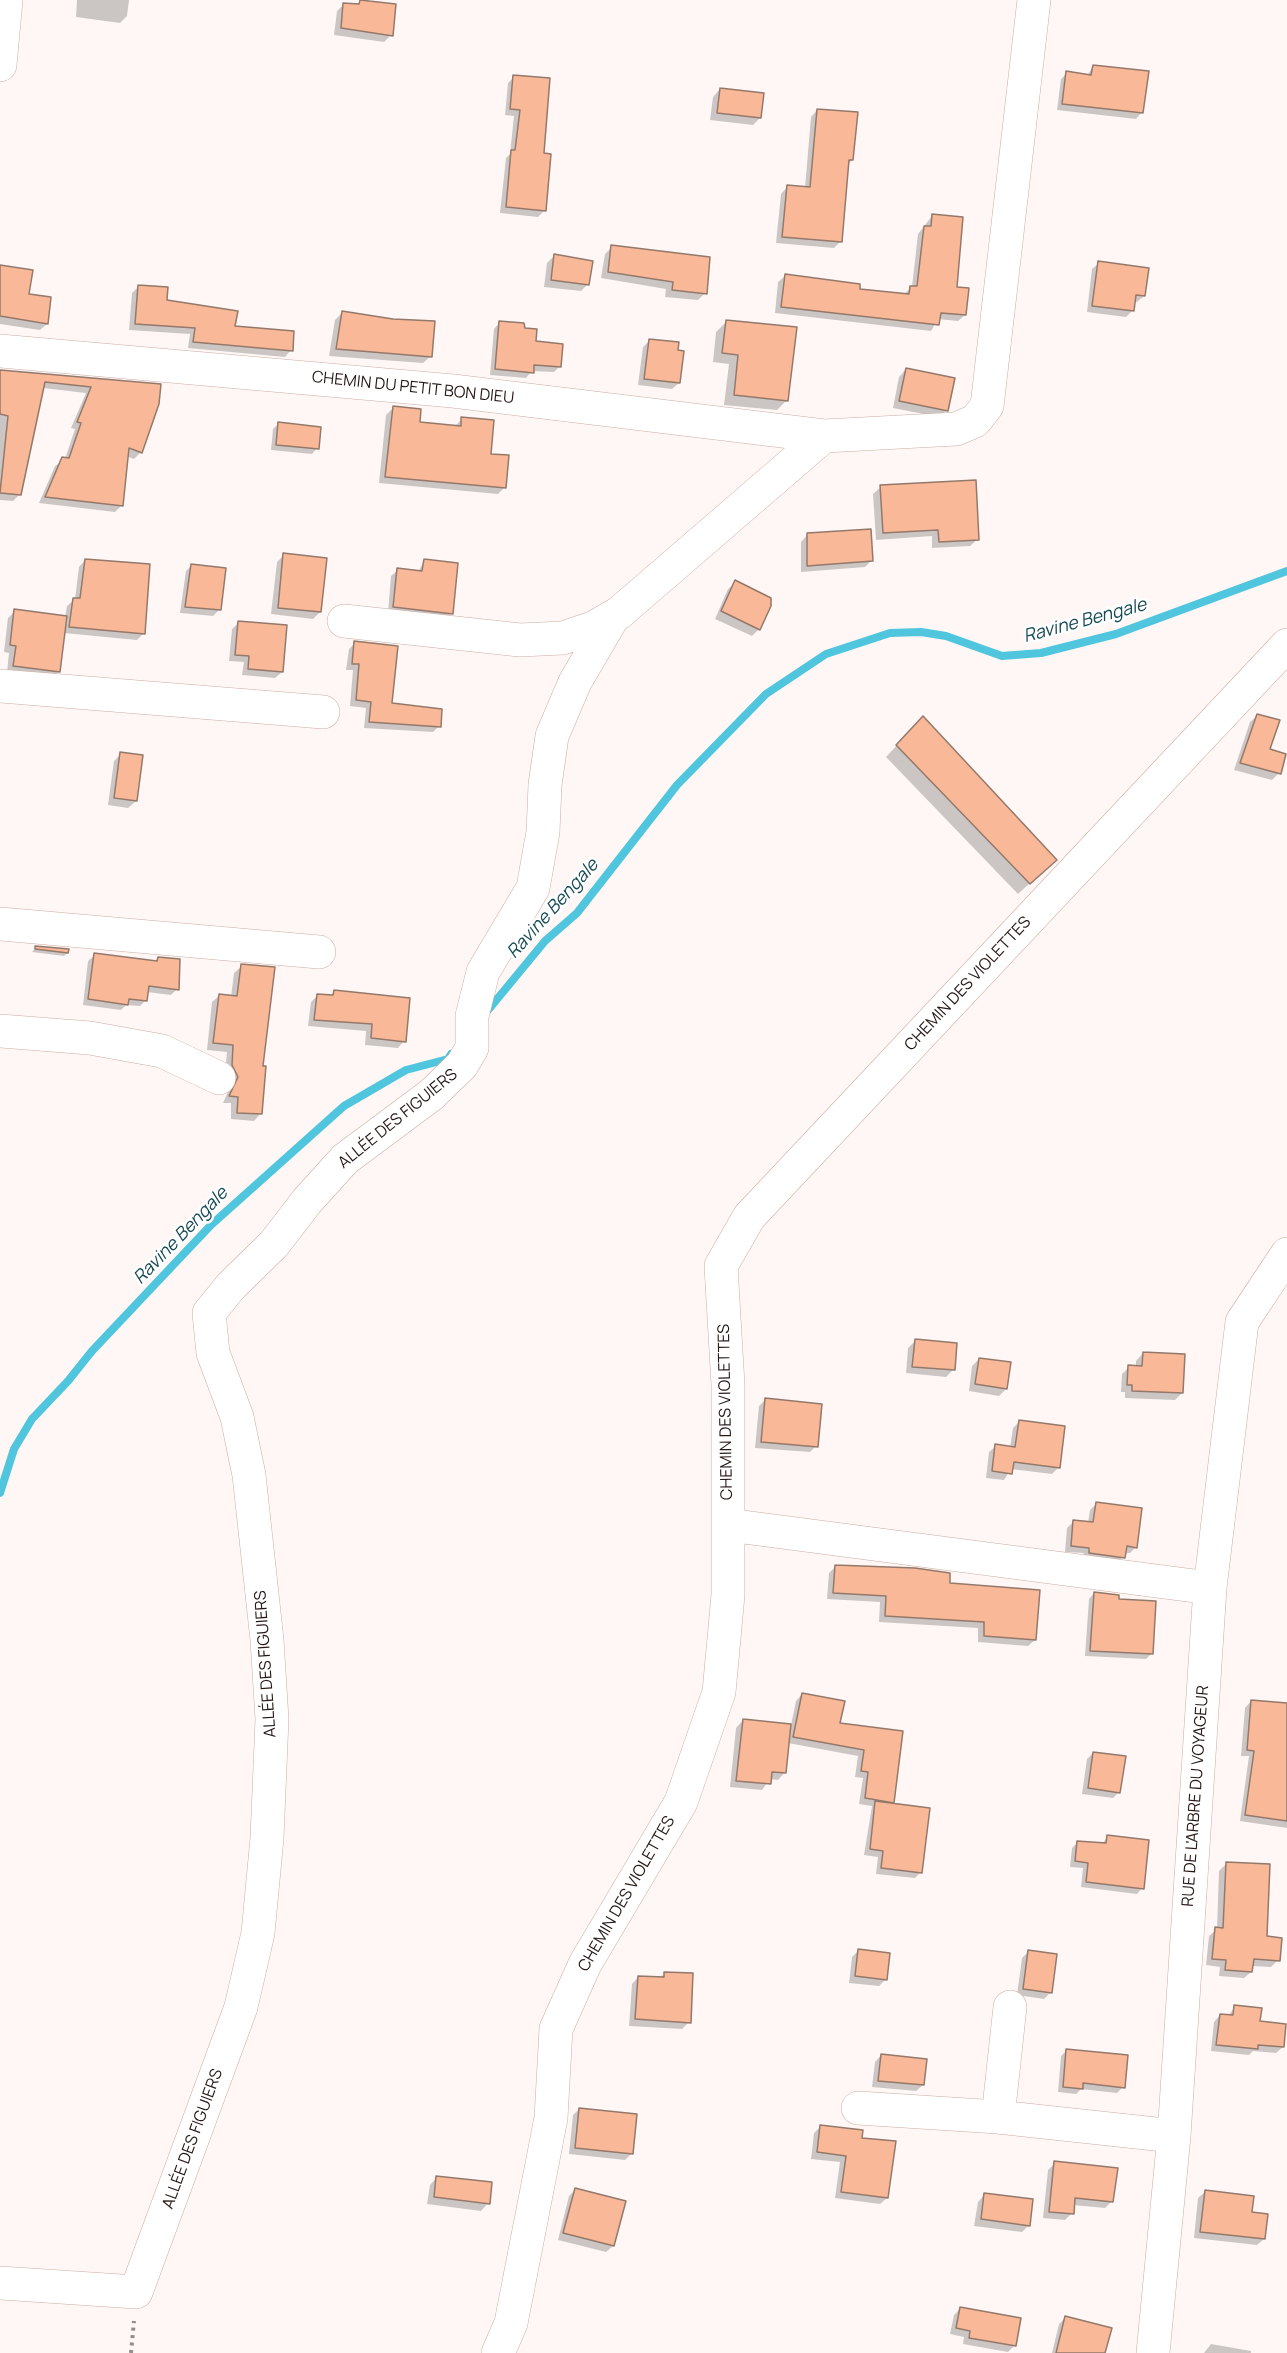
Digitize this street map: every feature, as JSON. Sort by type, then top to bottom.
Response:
[{"type":"street","points":[[0,65],[6,0]]},
{"type":"street","name":"CHEMIN DU PETIT BON DIEU","points":[[0,351],[453,391],[824,436],[956,429],[975,422],[987,406],[1034,0]]},
{"type":"street","points":[[344,621],[520,640],[563,638],[613,617],[824,436]]},
{"type":"street","name":"ALLÉE DES FIGUIERS","points":[[0,2283],[136,2292],[241,2007],[258,1933],[267,1838],[272,1719],[267,1640],[249,1475],[237,1417],[213,1353],[209,1313],[231,1286],[274,1244],[307,1201],[345,1159],[431,1095],[462,1065],[472,1048],[472,1016],[483,972],[533,888],[543,832],[545,785],[552,736],[575,682],[613,617]]},
{"type":"street","name":"CHEMIN DES VIOLETTES","points":[[498,2353],[511,2323],[551,2118],[556,2029],[585,1964],[681,1802],[719,1692],[728,1595],[728,1385],[721,1266],[749,1217],[1287,645]]},
{"type":"street","points":[[0,686],[323,712]]},
{"type":"street","points":[[0,924],[319,952]]},
{"type":"street","points":[[0,1031],[90,1038],[162,1051],[219,1078]]},
{"type":"street","name":"RUE DE L'ARBRE DU VOYAGEUR","points":[[1153,2353],[1174,2136],[1210,1588],[1242,1322],[1287,1254]]},
{"type":"street","points":[[728,1525],[1210,1588]]},
{"type":"street","points":[[999,2117],[1010,2007]]},
{"type":"street","points":[[858,2108],[999,2117],[1174,2136]]},
{"type":"building","points":[[360,0],[396,4],[393,36],[341,28],[343,3],[359,4]]},
{"type":"building","points":[[1093,65],[1149,71],[1143,113],[1062,104],[1066,71],[1091,75]]},
{"type":"building","points":[[513,75],[550,78],[544,153],[551,154],[546,211],[506,207],[511,150],[515,150],[520,110],[510,109]]},
{"type":"building","points":[[720,88],[764,93],[761,118],[717,113]]},
{"type":"building","points":[[817,109],[858,112],[853,160],[849,160],[842,242],[782,237],[787,185],[810,187]]},
{"type":"building","points":[[932,214],[963,217],[957,287],[969,288],[966,315],[941,313],[939,325],[781,307],[785,274],[860,284],[860,289],[909,294],[910,286],[917,286],[924,226],[931,226]]},
{"type":"building","points":[[611,245],[710,257],[707,294],[672,290],[673,282],[608,272]]},
{"type":"building","points":[[554,254],[593,261],[589,285],[551,280]]},
{"type":"building","points":[[1098,261],[1149,268],[1145,296],[1136,295],[1134,311],[1092,306]]},
{"type":"building","points":[[0,265],[33,270],[29,294],[51,297],[48,324],[0,316]]},
{"type":"building","points":[[138,285],[168,287],[167,300],[238,311],[235,326],[294,331],[293,351],[193,342],[195,328],[135,324]]},
{"type":"building","points":[[342,311],[393,319],[435,321],[432,357],[336,349]]},
{"type":"building","points":[[726,320],[797,327],[788,401],[734,395],[738,355],[722,353]]},
{"type":"building","points":[[499,321],[524,323],[525,328],[537,329],[536,341],[563,344],[561,367],[534,365],[534,373],[495,369]]},
{"type":"building","points":[[649,339],[679,342],[678,350],[684,351],[680,383],[644,379]]},
{"type":"building","points":[[906,368],[955,378],[948,411],[899,401]]},
{"type":"building","points":[[0,370],[161,384],[159,404],[142,453],[129,448],[123,506],[45,497],[62,457],[69,458],[81,423],[77,422],[91,387],[45,382],[21,495],[0,493],[8,416],[0,414]]},
{"type":"building","points":[[393,406],[421,409],[420,422],[461,426],[461,417],[494,420],[491,454],[509,455],[506,488],[385,477]]},
{"type":"building","points":[[278,422],[321,427],[319,449],[276,445]]},
{"type":"building","points":[[976,480],[979,540],[939,542],[938,530],[883,533],[880,485]]},
{"type":"building","points":[[871,529],[873,561],[807,566],[807,533]]},
{"type":"building","points":[[283,553],[327,558],[321,612],[278,608]]},
{"type":"building","points":[[85,559],[150,564],[145,634],[69,627],[73,598],[80,598]]},
{"type":"building","points":[[424,559],[458,563],[453,614],[393,607],[397,568],[422,571]]},
{"type":"building","points":[[191,564],[226,568],[221,610],[185,607]]},
{"type":"building","points":[[735,580],[771,598],[771,606],[760,630],[721,611]]},
{"type":"building","points":[[14,609],[67,616],[60,672],[13,666],[16,646],[10,645]]},
{"type":"building","points":[[238,621],[287,625],[283,672],[248,669],[249,656],[235,655]]},
{"type":"building","points":[[354,641],[398,646],[392,703],[442,709],[441,727],[369,722],[371,702],[356,700],[359,664],[352,664]]},
{"type":"building","points":[[1257,714],[1280,720],[1270,749],[1286,754],[1281,774],[1240,763]]},
{"type":"building","points":[[923,716],[1057,860],[1030,884],[896,745]]},
{"type":"building","points":[[120,752],[143,755],[137,801],[114,798]]},
{"type":"building","points":[[35,946],[69,949],[68,953],[35,949]]},
{"type":"building","points":[[94,953],[157,961],[158,957],[180,959],[179,990],[149,986],[147,1001],[129,999],[128,1005],[88,999]]},
{"type":"building","points":[[241,964],[275,967],[263,1066],[266,1066],[262,1114],[237,1113],[238,1097],[229,1096],[238,1077],[232,1065],[233,1045],[213,1043],[219,994],[237,996]]},
{"type":"building","points":[[334,990],[410,998],[406,1042],[371,1038],[372,1024],[314,1020],[317,994],[333,995]]},
{"type":"building","points":[[915,1339],[957,1343],[955,1370],[912,1367]]},
{"type":"building","points":[[1143,1352],[1185,1354],[1183,1393],[1132,1391],[1132,1385],[1127,1385],[1128,1365],[1142,1366]]},
{"type":"building","points":[[979,1358],[1011,1362],[1007,1389],[975,1384]]},
{"type":"building","points":[[765,1398],[822,1404],[818,1447],[761,1442]]},
{"type":"building","points":[[1019,1420],[1065,1426],[1060,1468],[1014,1462],[1012,1474],[992,1471],[995,1444],[1015,1447]]},
{"type":"building","points":[[1096,1502],[1142,1508],[1137,1548],[1127,1546],[1125,1558],[1089,1553],[1089,1548],[1071,1546],[1073,1520],[1093,1522]]},
{"type":"building","points":[[835,1565],[915,1568],[950,1573],[950,1583],[1040,1590],[1036,1640],[984,1636],[984,1622],[885,1616],[886,1596],[833,1593]]},
{"type":"building","points":[[1094,1592],[1119,1595],[1119,1599],[1156,1601],[1153,1654],[1090,1651]]},
{"type":"building","points":[[802,1693],[845,1701],[840,1723],[903,1731],[894,1803],[865,1798],[868,1772],[861,1771],[864,1750],[793,1737]]},
{"type":"building","points":[[1251,1700],[1287,1703],[1287,1821],[1245,1815],[1254,1751],[1247,1750]]},
{"type":"building","points":[[743,1719],[791,1724],[786,1773],[772,1772],[771,1784],[736,1781]]},
{"type":"building","points":[[1093,1752],[1126,1756],[1120,1793],[1088,1788]]},
{"type":"building","points":[[875,1801],[930,1808],[922,1873],[881,1868],[883,1851],[870,1849]]},
{"type":"building","points":[[1107,1835],[1149,1840],[1144,1889],[1086,1882],[1088,1863],[1075,1861],[1077,1841],[1106,1843]]},
{"type":"building","points":[[1226,1862],[1270,1864],[1267,1936],[1282,1938],[1280,1961],[1254,1959],[1252,1972],[1225,1970],[1226,1960],[1212,1959],[1215,1927],[1223,1928]]},
{"type":"building","points":[[858,1949],[890,1953],[887,1980],[855,1976]]},
{"type":"building","points":[[1028,1950],[1057,1954],[1052,1993],[1023,1989]]},
{"type":"building","points":[[664,1972],[693,1973],[691,2023],[635,2019],[638,1976],[664,1977]]},
{"type":"building","points":[[1234,2005],[1262,2008],[1260,2021],[1286,2024],[1284,2047],[1258,2045],[1258,2049],[1216,2045],[1220,2014],[1233,2015]]},
{"type":"building","points":[[1066,2049],[1128,2055],[1125,2088],[1083,2083],[1083,2089],[1063,2087]]},
{"type":"building","points":[[881,2054],[927,2059],[924,2085],[878,2081]]},
{"type":"building","points":[[579,2108],[637,2114],[633,2154],[575,2148]]},
{"type":"building","points":[[820,2125],[863,2130],[862,2138],[896,2141],[888,2198],[841,2192],[846,2156],[817,2152]]},
{"type":"building","points":[[1054,2161],[1118,2168],[1113,2202],[1075,2198],[1074,2214],[1049,2212]]},
{"type":"building","points":[[436,2176],[492,2182],[490,2204],[434,2197]]},
{"type":"building","points":[[575,2188],[626,2201],[614,2246],[563,2233]]},
{"type":"building","points":[[1205,2190],[1254,2196],[1252,2212],[1268,2214],[1265,2239],[1200,2232]]},
{"type":"building","points":[[984,2193],[1033,2199],[1030,2226],[981,2219]]},
{"type":"building","points":[[960,2307],[1021,2318],[1016,2346],[969,2338],[970,2331],[956,2328]]},
{"type":"building","points":[[1065,2316],[1112,2328],[1105,2353],[1056,2353]]},
{"type":"waterway","name":"Ravine Bengale","points":[[484,1015],[545,941],[577,913],[677,785],[766,694],[826,654],[890,633],[921,632],[946,636],[1002,656],[1041,653],[1116,634],[1287,571]]},
{"type":"waterway","name":"Ravine Bengale","points":[[0,1493],[14,1449],[32,1419],[68,1381],[92,1351],[211,1225],[344,1106],[406,1070],[448,1059],[451,1054]]}]
